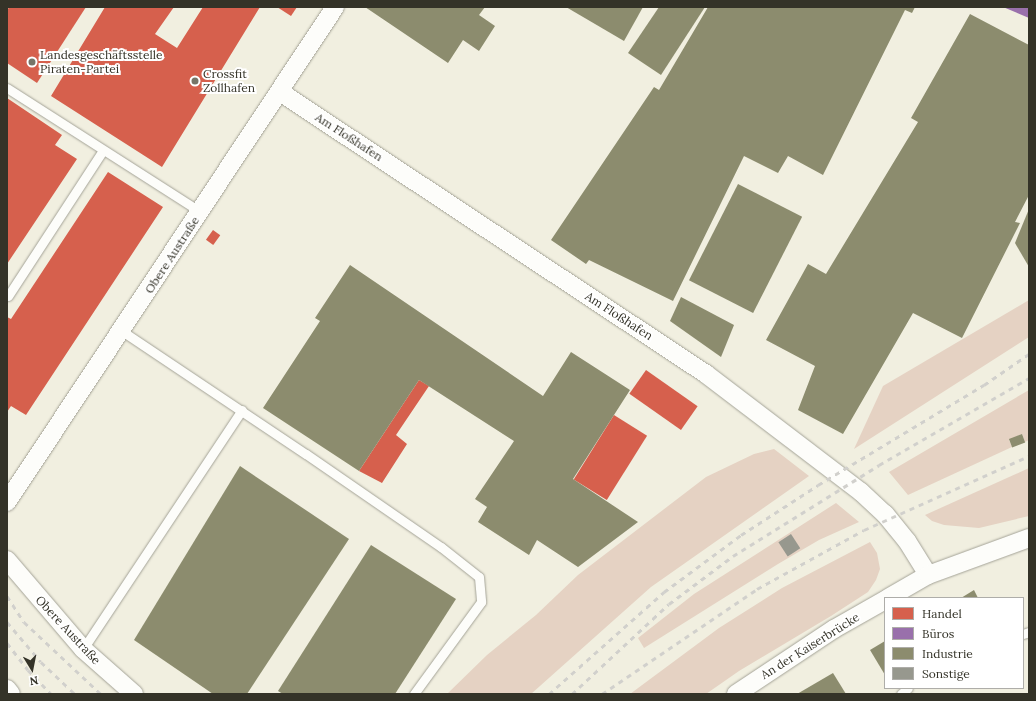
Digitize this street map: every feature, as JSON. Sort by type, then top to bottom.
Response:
[{"type":"street","name":"Obere Austraße","points":[[7,502],[122,331],[335,7]]},
{"type":"street","name":"Am Floßhafen","points":[[280,92],[706,374],[861,492],[906,541],[928,575]]},
{"type":"street","points":[[890,597],[928,575],[1029,538]]},
{"type":"street","name":"Obere Austraße","points":[[7,560],[84,649],[134,694]]},
{"type":"street","name":"An der Kaiserbrücke","points":[[736,694],[834,629],[884,601]]},
{"type":"street","points":[[7,689],[12,694]]},
{"type":"lane","points":[[7,88],[200,212]]},
{"type":"lane","points":[[8,296],[103,150]]},
{"type":"lane","points":[[122,331],[242,410],[441,547],[479,577],[481,602],[414,694]]},
{"type":"lane","points":[[84,649],[242,410]]},
{"type":"shaded area","points":[[1029,300],[1029,337],[854,449],[883,386]]},
{"type":"shaded area","points":[[1029,390],[1029,440],[1025,442],[1022,434],[1009,440],[1012,447],[908,495],[889,472]]},
{"type":"shaded area","points":[[774,449],[809,476],[651,587],[531,694],[447,694],[487,655],[536,615],[578,575],[706,477],[754,454]]},
{"type":"shaded area","points":[[1029,468],[1029,516],[979,528],[944,525],[932,521],[925,515]]},
{"type":"shaded area","points":[[836,503],[859,522],[819,540],[778,564],[644,648],[638,638],[694,594]]},
{"type":"shaded area","points":[[870,542],[877,553],[880,569],[876,580],[868,592],[831,616],[739,671],[706,694],[630,694],[719,628],[782,588]]},
{"type":"building: Handel","points":[[9,7],[86,7],[37,83],[7,63],[7,11]]},
{"type":"building: Handel","points":[[105,7],[174,7],[155,34],[177,48],[203,7],[260,7],[162,167],[51,96]]},
{"type":"building: Handel","points":[[277,7],[297,7],[291,16]]},
{"type":"building: Handel","points":[[7,98],[62,135],[55,145],[77,159],[7,264]]},
{"type":"building: Handel","points":[[108,172],[163,207],[26,415],[11,406],[7,412],[7,317],[11,319]]},
{"type":"building: Handel","points":[[213,230],[220,235],[213,245],[206,240]]},
{"type":"building: Handel","points":[[646,370],[698,406],[681,430],[629,394]]},
{"type":"building: Handel","points":[[419,380],[429,386],[396,435],[407,444],[382,483],[359,471]]},
{"type":"building: Handel","points":[[614,415],[647,436],[607,500],[574,479]]},
{"type":"building: Büros","points":[[1003,7],[1029,7],[1029,18]]},
{"type":"building: Industrie","points":[[365,7],[485,7],[479,15],[495,26],[479,51],[463,40],[448,63]]},
{"type":"building: Industrie","points":[[566,7],[643,7],[624,41]]},
{"type":"building: Industrie","points":[[659,7],[705,7],[661,75],[628,53]]},
{"type":"building: Industrie","points":[[708,7],[915,7],[912,13],[905,10],[823,175],[788,156],[778,173],[744,156],[673,301],[589,260],[586,264],[551,240],[654,87],[659,90]]},
{"type":"building: Industrie","points":[[970,14],[1029,45],[1029,195],[1015,222],[1020,223],[962,338],[913,313],[843,434],[798,410],[815,366],[766,340],[808,264],[826,274],[918,122],[911,118]]},
{"type":"building: Industrie","points":[[738,184],[802,217],[753,313],[689,280]]},
{"type":"building: Industrie","points":[[1029,209],[1029,267],[1015,243]]},
{"type":"building: Industrie","points":[[350,265],[543,396],[571,352],[630,390],[573,479],[638,522],[578,567],[537,540],[529,555],[478,522],[487,507],[475,499],[514,441],[419,380],[359,471],[263,408],[320,321],[315,318]]},
{"type":"building: Industrie","points":[[681,297],[734,325],[721,357],[670,321]]},
{"type":"building: Industrie","points":[[1022,434],[1025,442],[1012,447],[1009,439]]},
{"type":"building: Industrie","points":[[240,466],[349,539],[247,694],[213,694],[134,640]]},
{"type":"building: Industrie","points":[[371,545],[456,599],[395,694],[283,694],[278,691]]},
{"type":"building: Industrie","points":[[974,590],[978,597],[963,597]]},
{"type":"building: Industrie","points":[[884,642],[884,673],[870,650]]},
{"type":"building: Industrie","points":[[833,673],[846,694],[797,694]]},
{"type":"building: Sonstige","points":[[791,534],[800,548],[788,556],[778,542]]},
{"type":"railway","points":[[549,694],[664,592],[741,535],[818,485],[984,385],[1029,354]]},
{"type":"railway","points":[[572,694],[669,604],[733,556],[879,465],[1029,378]]},
{"type":"railway","points":[[602,694],[757,589],[864,530],[1029,456]]},
{"type":"railway","points":[[7,596],[24,622],[101,694]]},
{"type":"railway","points":[[7,622],[41,662],[75,694]]},
{"type":"railway","points":[[7,643],[28,670],[51,694]]},
{"type":"place","name":"Landesgeschäftsstelle Piraten-Partei","points":[[32,62]]},
{"type":"place","name":"Crossfit Zollhafen","points":[[195,81]]}]
